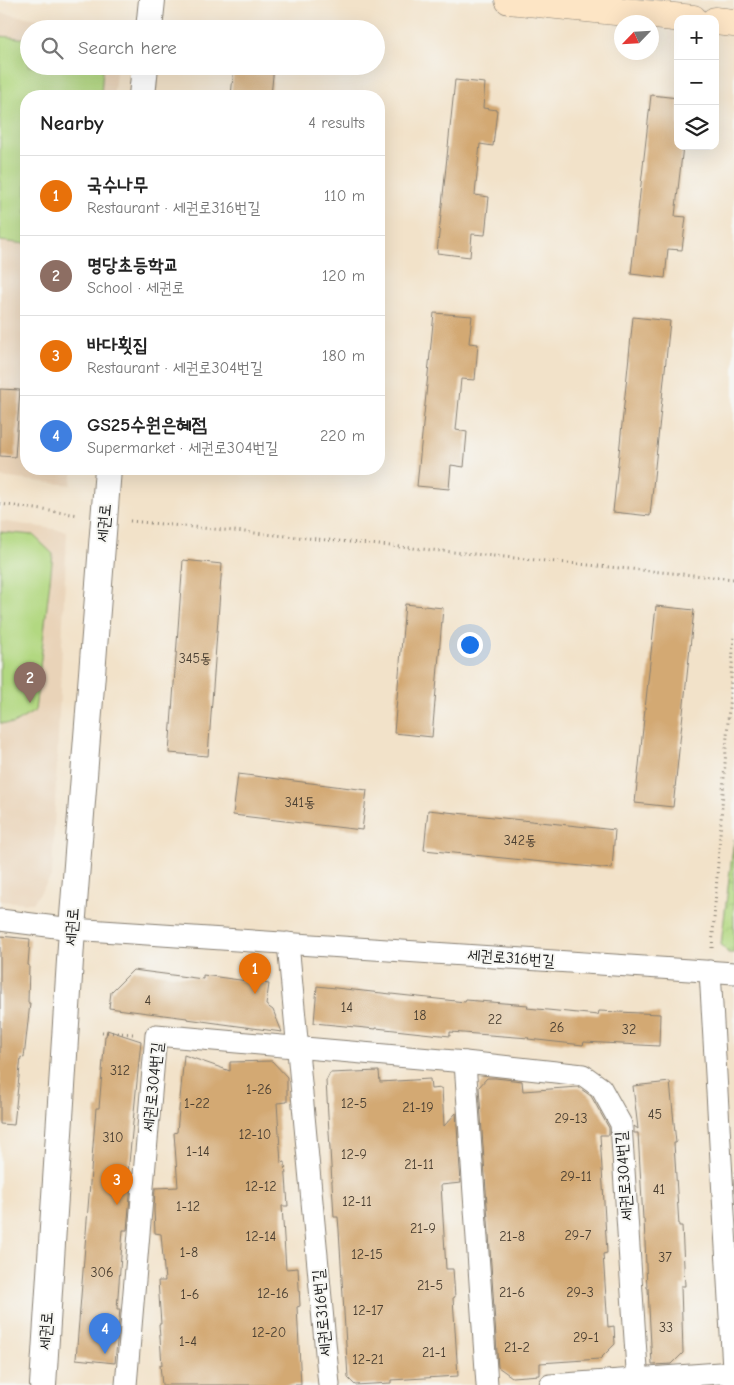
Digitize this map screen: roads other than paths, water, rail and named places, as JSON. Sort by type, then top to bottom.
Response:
[{"type":"main road","points":[[510,0],[674,17]]},
{"type":"main road","points":[[719,21],[734,23]]},
{"type":"street","points":[[150,20],[152,0]]},
{"type":"street","points":[[143,90],[144,75]]},
{"type":"street","name":"세권로","points":[[42,1385],[72,929],[108,475]]},
{"type":"street","name":"세권로316번길","points":[[0,920],[72,929],[734,973]]},
{"type":"street","name":"세권로316번길","points":[[288,943],[329,1385]]},
{"type":"street","points":[[550,1385],[734,1376],[710,971]]},
{"type":"street","name":"세권로304번길","points":[[126,1385],[156,1035],[465,1062],[583,1075],[601,1088],[621,1124],[638,1382]]},
{"type":"street","points":[[465,1062],[487,1385]]},
{"type":"place","name":"명당초등학교","points":[[30,703]]},
{"type":"place","name":"국수나무","points":[[255,994]]},
{"type":"place","name":"바다횟집","points":[[117,1205]]},
{"type":"place","name":"GS25수원은혜점","points":[[105,1354]]}]
